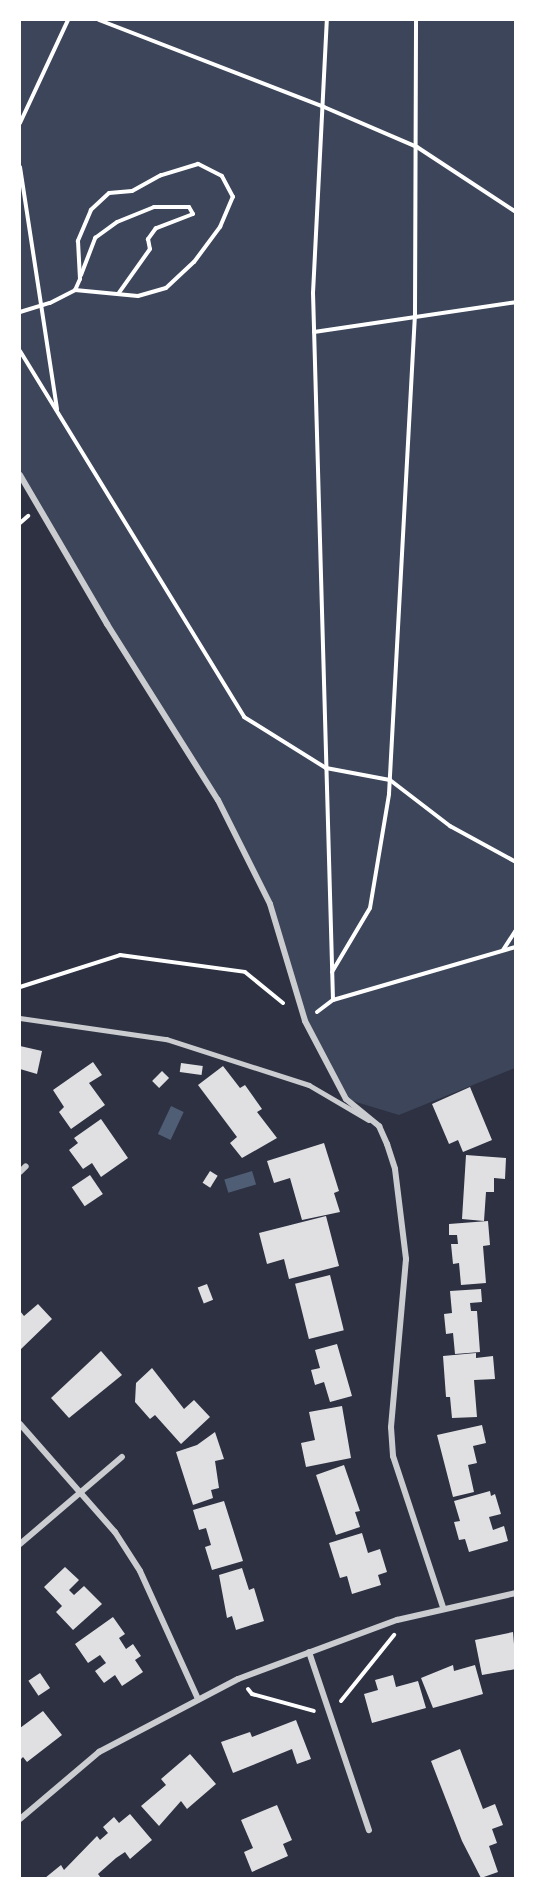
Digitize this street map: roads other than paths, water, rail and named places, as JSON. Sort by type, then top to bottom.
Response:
[{"type":"street","points":[[20,475],[107,624],[218,800],[270,904],[305,1021],[346,1099],[379,1126],[395,1169],[406,1259],[391,1427],[393,1456],[443,1607]]},
{"type":"street","points":[[20,1172],[26,1166]]},
{"type":"street","points":[[20,1424],[115,1532],[140,1571],[198,1699]]},
{"type":"street","points":[[20,1544],[122,1457]]},
{"type":"street","points":[[20,1819],[99,1752],[198,1699],[309,1652],[443,1607],[516,1593]]},
{"type":"street","points":[[309,1652],[369,1830]]},
{"type":"lane","points":[[20,1018],[166,1039],[309,1085],[379,1126]]}]
